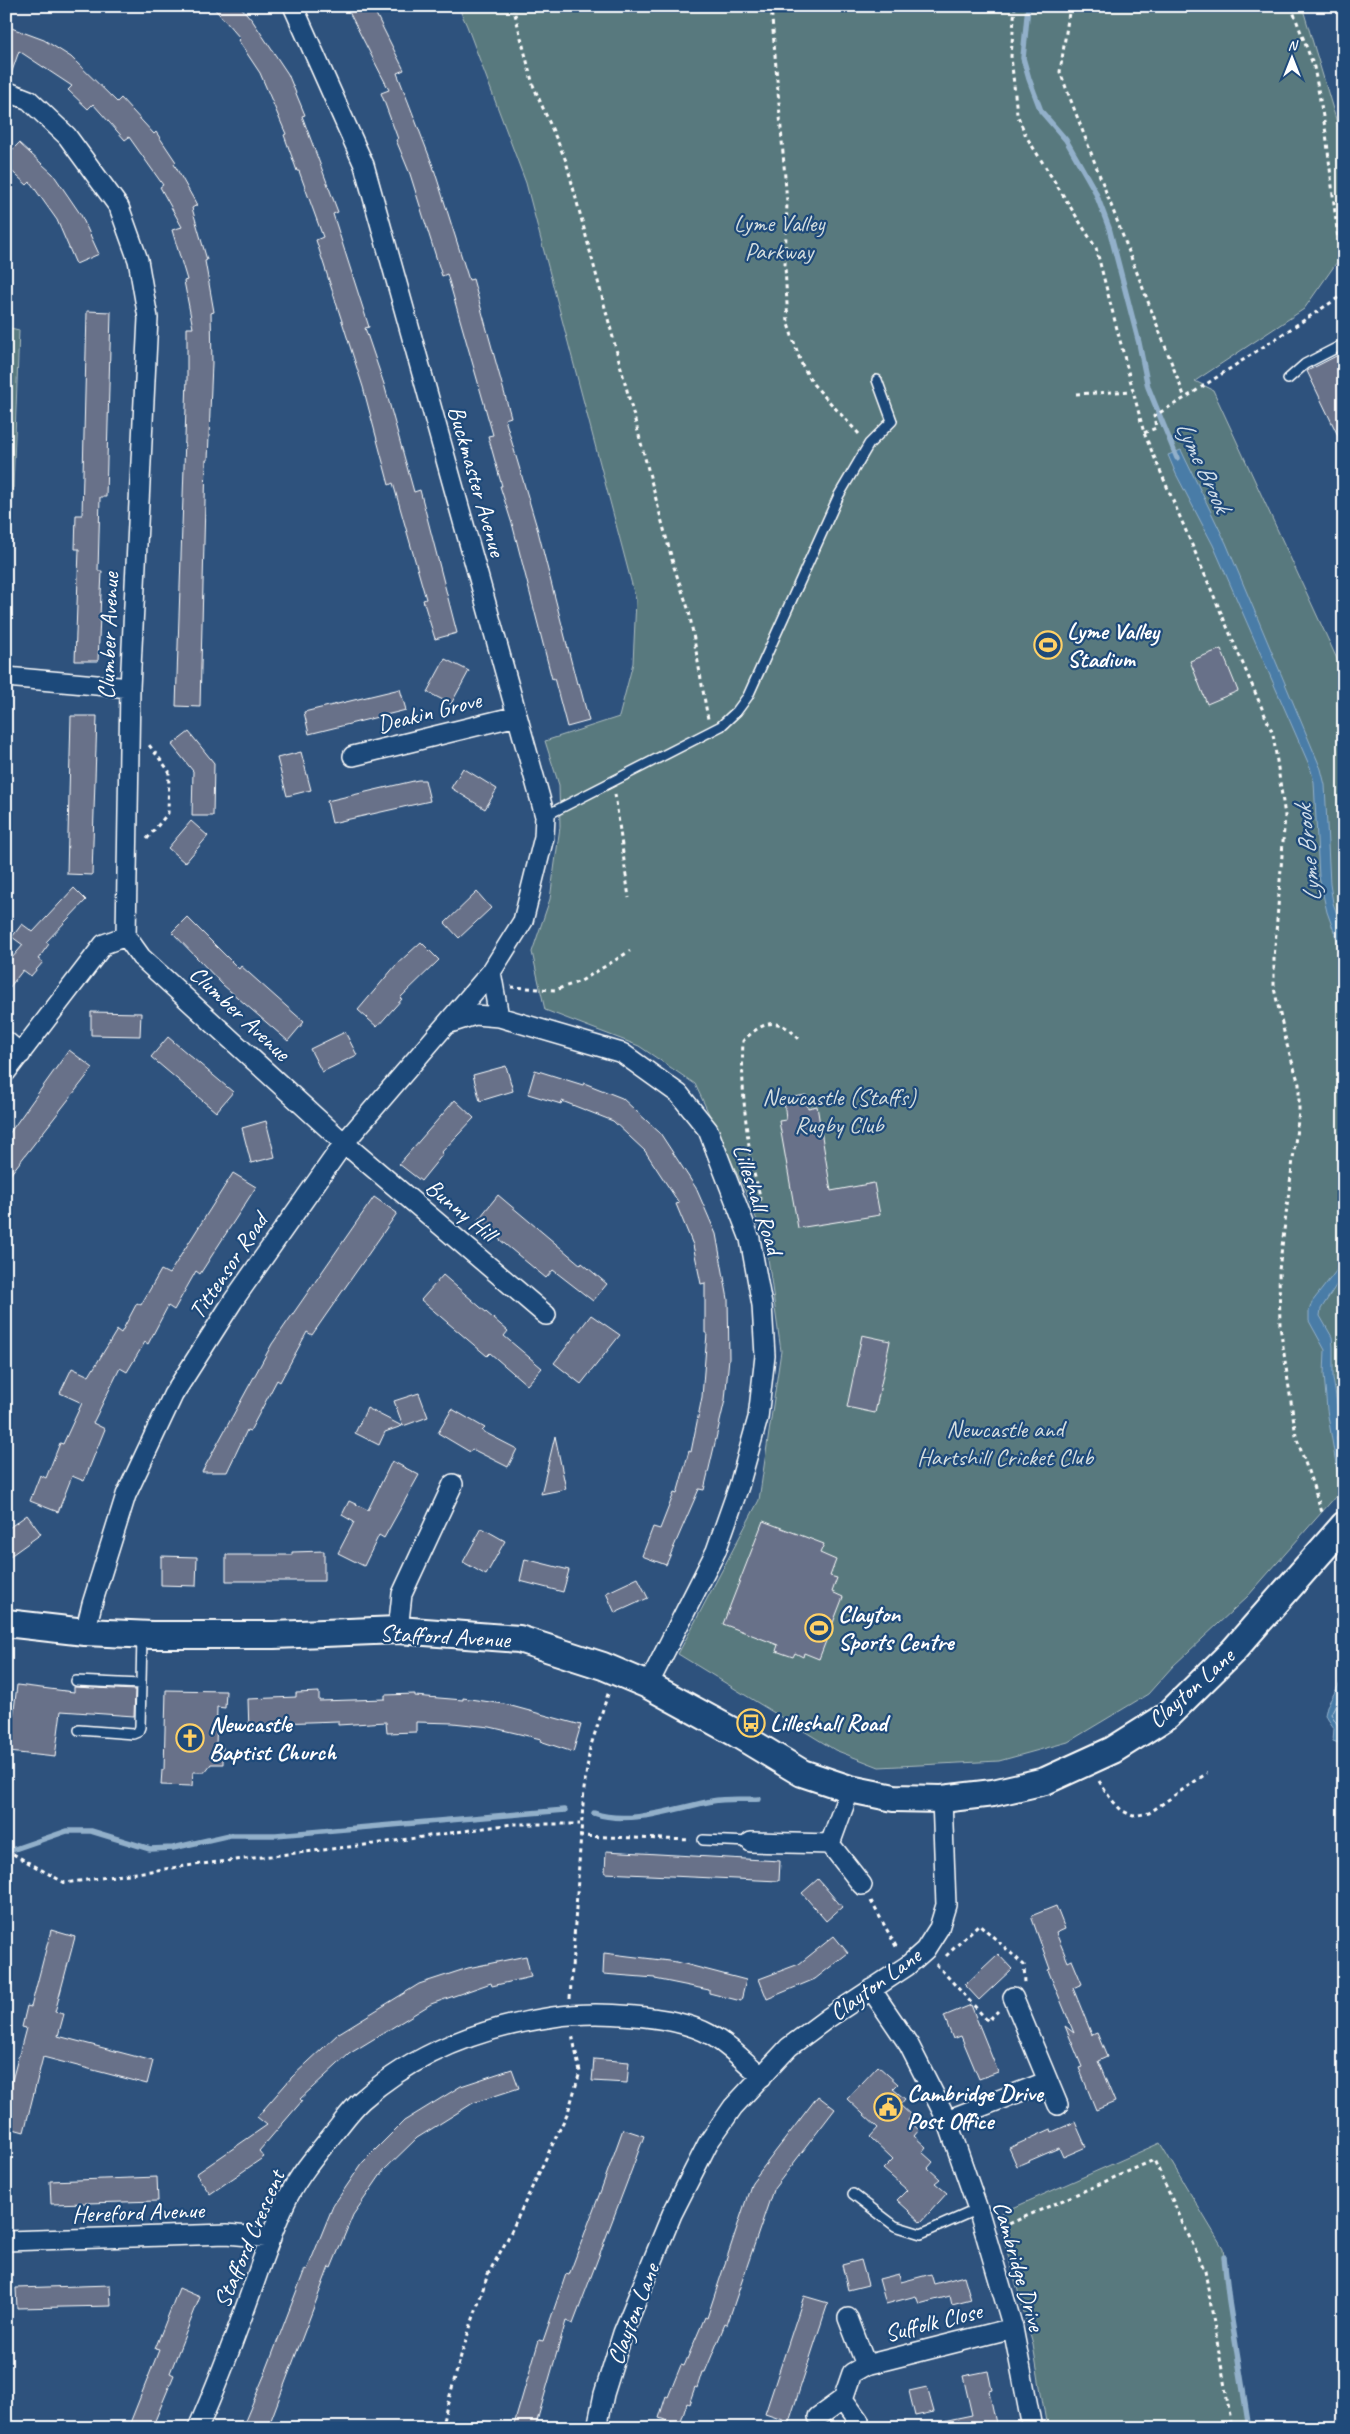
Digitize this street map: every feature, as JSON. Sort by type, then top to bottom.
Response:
[{"type":"street","name":"Buckmaster Avenue","points":[[294,6],[364,166],[545,816],[542,847],[523,921],[492,979]]},
{"type":"street","name":"Clumber Avenue","points":[[6,91],[29,100],[67,136],[119,207],[138,260],[148,318],[130,688],[126,936],[141,956],[344,1144]]},
{"type":"street","points":[[6,677],[130,688]]},
{"type":"street","name":"Deakin Grove","points":[[353,756],[517,716]]},
{"type":"street","points":[[6,1072],[104,944],[126,936]]},
{"type":"street","points":[[492,979],[500,1017]]},
{"type":"street","name":"Tittensor Road","points":[[85,1632],[126,1495],[173,1396],[233,1301],[344,1144],[396,1080],[446,1025],[492,979]]},
{"type":"street","name":"Lilleshall Road","points":[[446,1025],[475,1015],[500,1017],[622,1053],[679,1094],[708,1130],[750,1239],[762,1305],[765,1356],[758,1418],[739,1486],[716,1551],[648,1685]]},
{"type":"street","points":[[6,1042],[21,1054]]},
{"type":"street","name":"Bunny Hill","points":[[344,1144],[546,1315]]},
{"type":"street","points":[[398,1630],[402,1594],[453,1484]]},
{"type":"street","name":"Clayton Lane","points":[[597,2428],[604,2394],[623,2332],[672,2214],[708,2143],[733,2107],[789,2048],[870,1989],[907,1966],[925,1950],[940,1928],[946,1906],[942,1799],[993,1794],[1045,1781],[1091,1762],[1167,1716],[1233,1652],[1338,1531]]},
{"type":"street","name":"Stafford Avenue","points":[[7,1626],[142,1635],[255,1635],[398,1630],[519,1639],[615,1671],[648,1685],[734,1732],[802,1773],[850,1789],[894,1798],[942,1799]]},
{"type":"street","points":[[830,1844],[850,1789]]},
{"type":"street","points":[[751,1842],[830,1844]]},
{"type":"street","points":[[830,1844],[862,1885]]},
{"type":"street","name":"Cambridge Drive","points":[[870,1989],[909,2045],[947,2120],[978,2209],[1013,2328],[1032,2428]]},
{"type":"street","points":[[1013,1997],[1058,2105]]},
{"type":"street","name":"Stafford Crescent","points":[[198,2428],[225,2364],[271,2238],[289,2196],[313,2158],[361,2101],[416,2061],[450,2044],[497,2028],[569,2014],[609,2013],[681,2024],[707,2033],[728,2046],[762,2077]]},
{"type":"street","points":[[947,2120],[1048,2081]]},
{"type":"street","name":"Hereford Avenue","points":[[6,2241],[227,2234],[251,2234],[271,2238]]},
{"type":"street","name":"Suffolk Close","points":[[848,2318],[866,2365]]},
{"type":"street","name":"Suffolk Close","points":[[843,2399],[852,2373],[866,2365],[1013,2328]]},
{"type":"street","points":[[818,2417],[843,2399],[859,2421]]},
{"type":"lane","points":[[1288,378],[1305,364],[1344,344]]},
{"type":"lane","points":[[545,816],[710,732],[721,726],[737,712],[748,696],[840,495],[869,444],[892,422],[877,380]]},
{"type":"lane","points":[[79,1730],[133,1734],[138,1732],[140,1727],[142,1635]]},
{"type":"lane","points":[[76,1681],[141,1684]]},
{"type":"lane","points":[[703,1840],[751,1842]]},
{"type":"lane","points":[[853,2194],[895,2226],[921,2234],[978,2209]]},
{"type":"path","points":[[513,6],[533,85],[566,161],[672,557],[689,611],[710,732]]},
{"type":"path","points":[[772,6],[787,202],[785,265],[788,324],[801,363],[813,384],[869,444]]},
{"type":"path","points":[[1015,6],[1011,56],[1017,114],[1026,136],[1096,248],[1144,433],[1273,734],[1285,816],[1274,959],[1274,988],[1287,1045],[1299,1084],[1299,1112],[1279,1270],[1280,1326],[1296,1436],[1338,1531]]},
{"type":"path","points":[[1070,6],[1060,72],[1185,398]]},
{"type":"path","points":[[1291,6],[1314,67],[1326,134],[1338,240],[1344,255]]},
{"type":"path","points":[[1144,433],[1156,428],[1154,416],[1185,398],[1344,294]]},
{"type":"path","points":[[1076,394],[1133,391]]},
{"type":"path","points":[[127,863],[168,813],[169,771],[130,724]]},
{"type":"path","points":[[613,782],[629,898]]},
{"type":"path","points":[[492,979],[555,990],[581,981],[630,951]]},
{"type":"path","points":[[750,1239],[761,1201],[751,1163],[745,1117],[742,1068],[743,1041],[764,1025],[773,1024],[783,1024],[800,1040]]},
{"type":"path","points":[[441,2428],[462,2352],[488,2274],[507,2240],[568,2112],[580,2072],[569,2014],[579,1836],[590,1748],[615,1671]]},
{"type":"path","points":[[1091,1762],[1102,1788],[1121,1810],[1133,1816],[1149,1813],[1207,1773]]},
{"type":"path","points":[[6,1850],[65,1883],[374,1844],[512,1824],[581,1824]]},
{"type":"path","points":[[579,1836],[703,1840]]},
{"type":"path","points":[[862,1885],[907,1966]]},
{"type":"path","points":[[925,1950],[937,1965],[988,2021],[1026,1982],[1024,1965],[979,1924],[937,1965]]},
{"type":"path","points":[[985,2234],[1154,2160],[1205,2271],[1232,2428]]},
{"type":"green space","points":[[458,6],[1302,6],[1344,146],[1344,252],[1304,309],[1195,381],[1213,390],[1344,674],[1344,1487],[1248,1596],[1173,1666],[1148,1694],[1068,1742],[999,1761],[879,1767],[835,1750],[678,1654],[759,1500],[781,1351],[766,1244],[748,1197],[695,1084],[639,1046],[545,1010],[532,952],[550,899],[560,827],[559,785],[545,741],[619,717],[633,663],[636,600],[526,183]]},
{"type":"green space","points":[[6,327],[19,330],[12,515],[6,514]]},
{"type":"green space","points":[[1160,2143],[1223,2248],[1229,2302],[1249,2428],[1047,2428],[1033,2345],[997,2215]]},
{"type":"water","points":[[1181,450],[1226,543],[1321,769],[1325,785],[1330,884],[1333,903],[1344,934],[1344,959],[1327,912],[1319,877],[1314,782],[1310,767],[1213,545],[1168,455]]},
{"type":"water","points":[[1344,1240],[1344,1273],[1321,1309],[1320,1316],[1332,1337],[1333,1378],[1344,1446],[1344,1512],[1327,1410],[1324,1374],[1325,1350],[1309,1321],[1309,1311],[1312,1302],[1343,1262]]},
{"type":"water","points":[[1344,1676],[1344,1745],[1333,1741],[1334,1728],[1325,1715],[1327,1706]]},
{"type":"building","points":[[212,6],[240,6],[252,20],[288,74],[305,115],[302,116],[338,212],[333,214],[369,327],[365,328],[384,384],[414,492],[420,490],[457,633],[435,639],[423,600],[426,599],[393,483],[389,485],[363,387],[316,240],[323,237],[284,135],[286,134],[260,73],[238,40],[240,38]]},
{"type":"building","points":[[346,6],[372,6],[404,70],[397,73],[433,166],[469,280],[473,279],[511,417],[505,419],[538,531],[577,684],[579,683],[589,721],[567,727],[554,678],[552,679],[513,527],[500,486],[502,486],[488,436],[493,435],[447,274],[442,276],[410,174],[396,140],[398,139],[381,93],[389,90]]},
{"type":"building","points":[[6,26],[44,40],[71,57],[117,102],[121,98],[154,134],[156,132],[176,162],[174,164],[197,205],[192,208],[207,260],[205,261],[214,312],[211,313],[212,363],[208,460],[206,460],[200,707],[176,706],[187,328],[193,328],[184,281],[187,280],[172,230],[182,227],[160,187],[163,185],[129,137],[125,140],[93,104],[88,109],[68,90],[72,86],[19,51],[9,80],[6,80]]},
{"type":"building","points":[[19,143],[53,174],[81,215],[99,254],[76,264],[57,220],[30,182],[27,185],[6,166],[6,156]]},
{"type":"building","points":[[87,311],[111,312],[106,497],[100,497],[98,571],[102,571],[98,661],[75,661],[79,549],[75,549],[76,515],[82,515]]},
{"type":"building","points":[[1344,352],[1344,448],[1307,371]]},
{"type":"building","points":[[1221,649],[1238,691],[1207,704],[1190,661]]},
{"type":"building","points":[[445,659],[469,671],[451,704],[427,692]]},
{"type":"building","points":[[400,689],[406,710],[309,734],[304,712]]},
{"type":"building","points":[[71,716],[97,716],[92,875],[67,874]]},
{"type":"building","points":[[189,732],[214,763],[213,816],[192,816],[193,771],[172,745]]},
{"type":"building","points":[[301,752],[311,790],[287,796],[277,758]]},
{"type":"building","points":[[463,768],[497,789],[485,809],[451,788]]},
{"type":"building","points":[[425,780],[430,801],[332,823],[327,801]]},
{"type":"building","points":[[191,821],[208,836],[185,863],[168,848]]},
{"type":"building","points":[[74,888],[86,900],[46,942],[49,944],[38,959],[43,962],[31,976],[23,970],[6,992],[6,965],[23,945],[12,937],[22,924],[33,932]]},
{"type":"building","points":[[477,892],[491,908],[459,938],[445,923]]},
{"type":"building","points":[[187,917],[239,969],[241,966],[304,1022],[288,1041],[223,985],[172,932]]},
{"type":"building","points":[[421,942],[439,960],[400,998],[402,999],[377,1027],[358,1010],[396,965]]},
{"type":"building","points":[[91,1012],[141,1013],[140,1036],[91,1035]]},
{"type":"building","points":[[345,1032],[357,1055],[322,1072],[310,1049]]},
{"type":"building","points":[[168,1037],[233,1092],[216,1112],[151,1057]]},
{"type":"building","points":[[69,1050],[93,1068],[6,1180],[6,1138]]},
{"type":"building","points":[[506,1066],[513,1091],[480,1101],[473,1075]]},
{"type":"building","points":[[535,1070],[583,1085],[584,1083],[622,1098],[660,1133],[696,1188],[716,1234],[728,1299],[729,1358],[725,1400],[704,1490],[699,1489],[666,1565],[642,1556],[653,1527],[660,1529],[674,1493],[677,1494],[689,1451],[691,1452],[702,1397],[707,1333],[705,1333],[705,1283],[701,1284],[693,1245],[676,1204],[679,1203],[645,1151],[613,1121],[562,1101],[561,1104],[528,1094]]},
{"type":"building","points":[[806,1095],[808,1108],[817,1106],[831,1191],[874,1183],[880,1215],[798,1228],[779,1121],[786,1120],[784,1099]]},
{"type":"building","points":[[455,1100],[474,1118],[441,1153],[443,1154],[421,1181],[399,1164]]},
{"type":"building","points":[[266,1121],[275,1157],[251,1163],[242,1128]]},
{"type":"building","points":[[233,1173],[256,1187],[200,1274],[196,1271],[174,1310],[168,1306],[148,1344],[145,1342],[127,1372],[120,1368],[93,1423],[105,1429],[84,1481],[72,1476],[58,1512],[30,1501],[40,1475],[46,1478],[60,1443],[63,1444],[82,1403],[60,1393],[72,1368],[89,1376],[117,1330],[121,1333],[137,1303],[141,1305],[161,1270],[169,1274]]},
{"type":"building","points":[[498,1195],[581,1265],[582,1263],[607,1284],[593,1301],[553,1270],[546,1278],[477,1221]]},
{"type":"building","points":[[374,1197],[397,1213],[312,1335],[307,1332],[280,1382],[277,1380],[250,1431],[247,1430],[227,1472],[202,1472],[272,1344]]},
{"type":"building","points":[[443,1275],[508,1331],[504,1336],[542,1368],[527,1385],[490,1353],[487,1356],[421,1300]]},
{"type":"building","points":[[591,1315],[620,1335],[581,1384],[554,1363]]},
{"type":"building","points":[[862,1335],[890,1341],[875,1413],[847,1407]]},
{"type":"building","points":[[419,1393],[428,1417],[403,1426],[394,1401]]},
{"type":"building","points":[[367,1408],[402,1426],[385,1432],[379,1445],[355,1433]]},
{"type":"building","points":[[452,1409],[485,1428],[482,1431],[517,1449],[508,1467],[472,1449],[470,1452],[438,1433]]},
{"type":"building","points":[[555,1436],[566,1489],[541,1494]]},
{"type":"building","points":[[392,1461],[419,1475],[384,1538],[379,1535],[364,1566],[338,1553],[354,1522],[342,1515],[349,1501],[368,1510]]},
{"type":"building","points":[[27,1515],[41,1534],[6,1559],[6,1530]]},
{"type":"building","points":[[763,1521],[824,1544],[820,1553],[836,1560],[830,1576],[837,1578],[832,1592],[843,1597],[819,1659],[804,1653],[803,1657],[795,1653],[793,1657],[776,1651],[778,1645],[723,1624]]},
{"type":"building","points":[[482,1528],[505,1541],[486,1575],[463,1562]]},
{"type":"building","points":[[324,1551],[324,1581],[226,1581],[226,1555],[292,1555],[292,1552]]},
{"type":"building","points":[[161,1556],[197,1557],[196,1586],[161,1585]]},
{"type":"building","points":[[525,1559],[569,1570],[563,1592],[520,1581]]},
{"type":"building","points":[[638,1578],[648,1598],[615,1613],[606,1593]]},
{"type":"building","points":[[17,1685],[74,1692],[74,1687],[135,1690],[134,1716],[61,1711],[55,1757],[9,1752]]},
{"type":"building","name":"Newcastle Baptist Church","points":[[166,1690],[226,1691],[225,1708],[217,1707],[216,1747],[223,1747],[223,1764],[211,1764],[205,1772],[193,1772],[192,1786],[161,1785],[162,1770],[164,1770]]},
{"type":"building","points":[[319,1692],[319,1701],[385,1699],[385,1695],[415,1694],[415,1696],[463,1700],[463,1698],[504,1704],[581,1725],[573,1752],[540,1741],[541,1739],[490,1727],[453,1723],[416,1722],[416,1732],[387,1733],[386,1722],[338,1725],[338,1721],[279,1723],[279,1730],[249,1732],[248,1699],[296,1697],[296,1693]]},
{"type":"building","points":[[606,1851],[780,1861],[779,1881],[605,1873]]},
{"type":"building","points":[[818,1879],[842,1907],[826,1921],[802,1893]]},
{"type":"building","points":[[1056,1906],[1065,1929],[1056,1933],[1068,1962],[1072,1960],[1082,1984],[1073,1988],[1092,2035],[1097,2033],[1107,2057],[1098,2061],[1115,2102],[1096,2110],[1079,2068],[1082,2067],[1065,2026],[1074,2033],[1048,1970],[1050,1969],[1031,1916]]},
{"type":"building","points":[[51,1930],[75,1937],[55,2012],[64,2014],[58,2036],[153,2061],[147,2084],[43,2057],[24,2132],[6,2127],[6,2103],[26,2028],[22,2027],[27,2006],[31,2007]]},
{"type":"building","points":[[834,1936],[848,1953],[815,1979],[767,1999],[759,1979],[799,1964]]},
{"type":"building","points":[[604,1953],[677,1962],[746,1980],[741,2001],[709,1993],[709,1990],[655,1978],[603,1974]]},
{"type":"building","points":[[998,1954],[1012,1969],[979,2000],[965,1985]]},
{"type":"building","points":[[526,1956],[531,1977],[492,1986],[491,1983],[431,2004],[349,2054],[300,2099],[302,2101],[259,2151],[264,2157],[210,2194],[196,2174],[267,2125],[257,2117],[292,2077],[339,2033],[419,1984],[468,1968]]},
{"type":"building","points":[[971,2005],[998,2072],[979,2079],[961,2036],[953,2039],[944,2016]]},
{"type":"building","points":[[594,2059],[629,2062],[627,2083],[592,2081]]},
{"type":"building","points":[[878,2066],[898,2084],[893,2089],[905,2099],[900,2105],[912,2116],[908,2120],[919,2130],[914,2136],[926,2147],[922,2152],[933,2162],[928,2168],[940,2179],[935,2183],[947,2193],[921,2222],[897,2200],[907,2190],[883,2169],[893,2159],[870,2137],[878,2128],[847,2099]]},
{"type":"building","points":[[512,2069],[519,2088],[473,2103],[417,2138],[384,2170],[353,2215],[331,2268],[329,2267],[268,2428],[242,2428],[305,2269],[307,2270],[333,2206],[363,2162],[404,2121],[461,2086]]},
{"type":"building","points":[[818,2096],[835,2109],[773,2190],[727,2325],[725,2324],[705,2372],[702,2372],[697,2388],[695,2387],[689,2404],[687,2403],[680,2425],[659,2418],[666,2396],[668,2397],[681,2365],[684,2366],[705,2317],[707,2318],[752,2182]]},
{"type":"building","points":[[1075,2122],[1086,2147],[1063,2157],[1059,2148],[1017,2166],[1009,2148],[1051,2129],[1052,2132]]},
{"type":"building","points":[[623,2129],[644,2136],[632,2169],[573,2324],[566,2321],[535,2428],[513,2428],[539,2340],[543,2341],[566,2274],[569,2275]]},
{"type":"building","points":[[157,2177],[158,2201],[51,2204],[50,2181]]},
{"type":"building","points":[[861,2260],[868,2285],[848,2290],[842,2265]]},
{"type":"building","points":[[899,2274],[901,2282],[931,2274],[934,2284],[964,2276],[971,2300],[952,2305],[950,2296],[919,2304],[916,2296],[886,2304],[879,2279]]},
{"type":"building","points":[[110,2285],[111,2306],[17,2308],[16,2288]]},
{"type":"building","points":[[179,2288],[200,2297],[170,2373],[174,2375],[152,2428],[128,2428],[159,2350],[155,2349]]},
{"type":"building","points":[[804,2296],[828,2303],[789,2422],[765,2414]]},
{"type":"building","points":[[988,2371],[992,2390],[989,2391],[997,2428],[944,2428],[943,2421],[972,2415],[963,2376]]},
{"type":"building","points":[[927,2387],[934,2412],[915,2416],[909,2391]]},
{"type":"waterway","name":"Lyme Brook","points":[[1028,6],[1023,58],[1029,79],[1041,111],[1066,140],[1095,191],[1109,228],[1139,343],[1148,387],[1177,458]]},
{"type":"waterway","points":[[594,1813],[608,1817],[637,1817],[718,1800],[759,1799]]},
{"type":"waterway","points":[[6,1852],[67,1831],[91,1831],[150,1849],[173,1848],[230,1835],[276,1835],[565,1810]]},
{"type":"waterway","points":[[1224,2257],[1229,2302],[1249,2428]]},
{"type":"place","name":"Lyme Valley Stadium","points":[[1048,645]]},
{"type":"place","name":"Clayton Sports Centre","points":[[819,1628]]},
{"type":"place","name":"Lilleshall Road","points":[[751,1723]]},
{"type":"place","name":"Newcastle Baptist Church","points":[[190,1738]]},
{"type":"place","name":"Cambridge Drive Post Office","points":[[888,2107]]},
{"type":"park label","name":"Lyme Valley Parkway","points":[[779,237]]},
{"type":"park label","name":"Newcastle (Staffs) Rugby Club","points":[[839,1111]]},
{"type":"park label","name":"Newcastle and Hartshill Cricket Club","points":[[1005,1443]]}]
